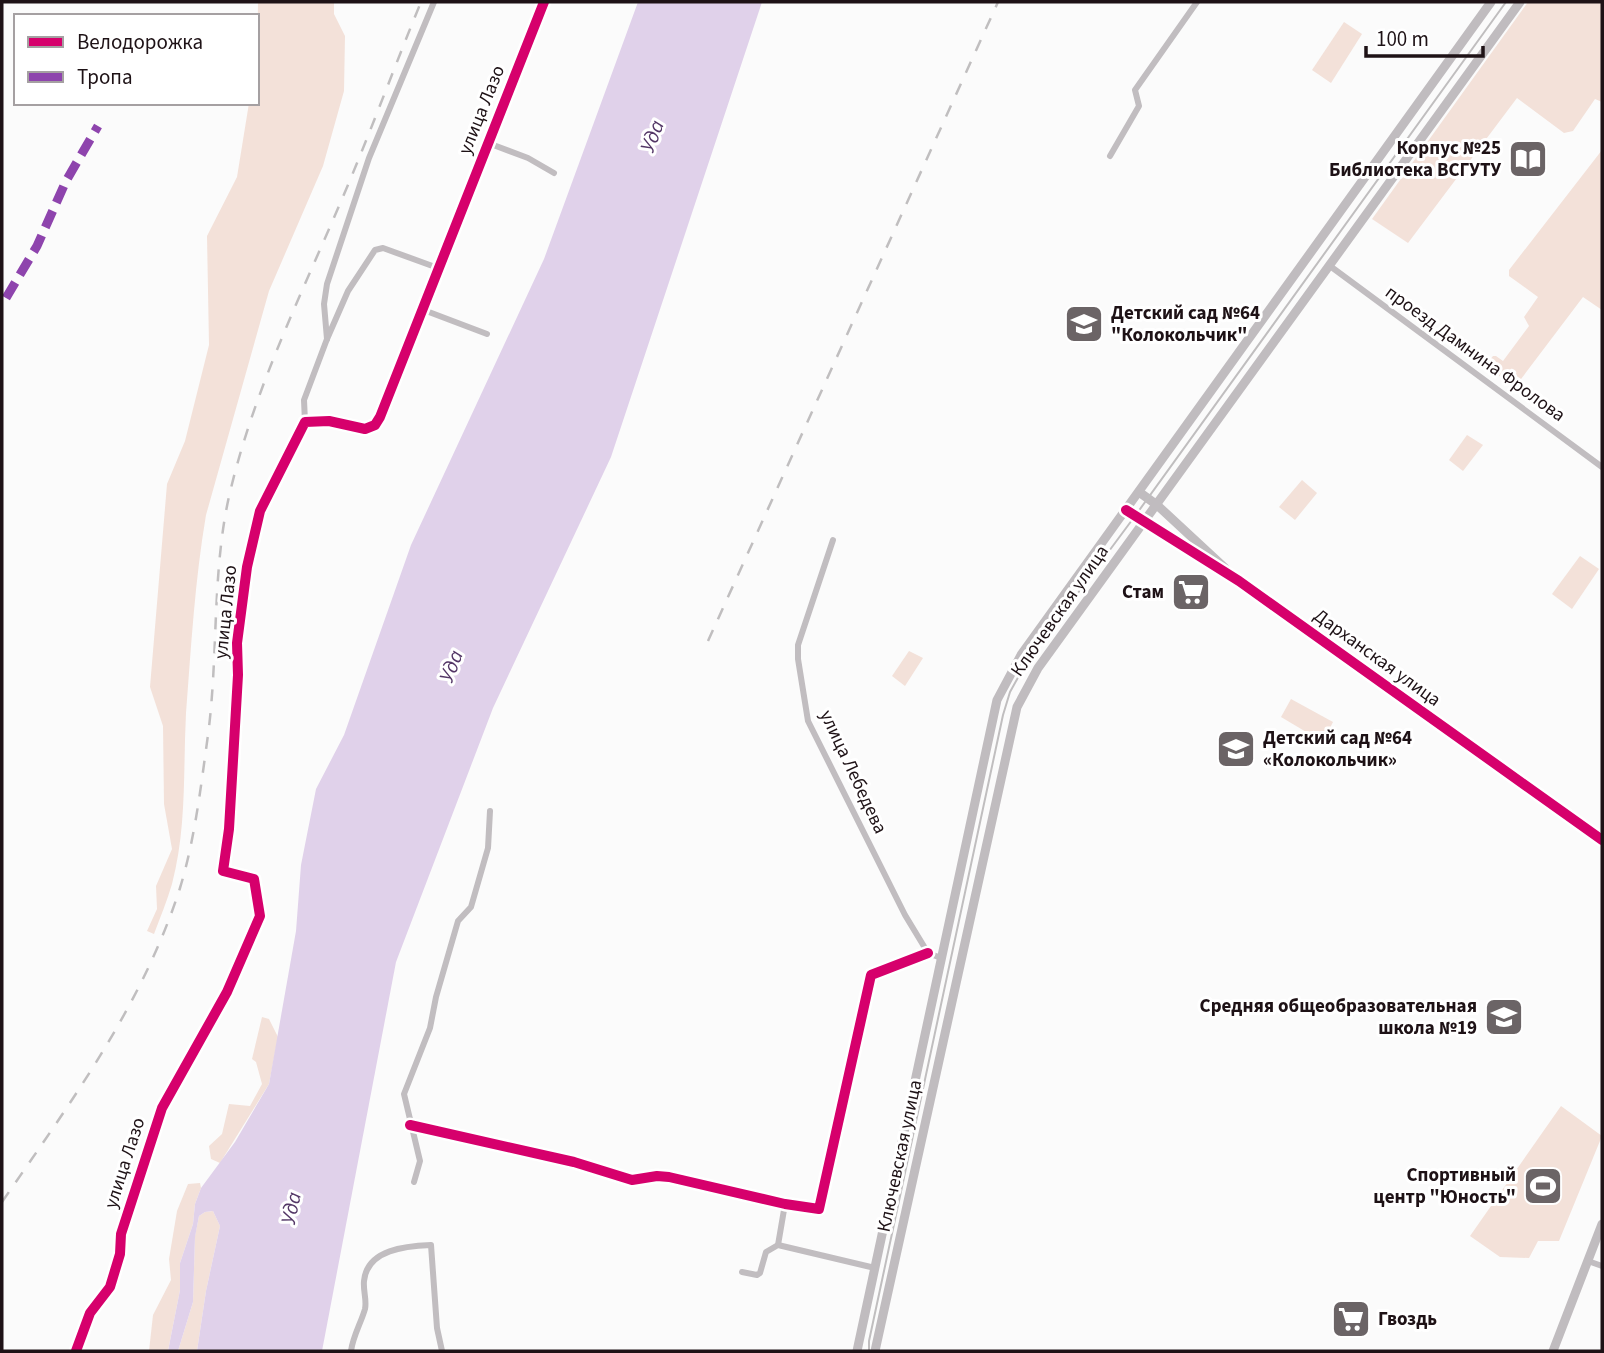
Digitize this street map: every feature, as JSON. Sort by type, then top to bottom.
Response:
[{"type":"main road","name":"Ключевская улица","points":[[860,1351],[875,1268],[996,700],[1016,662],[1491,2]]},
{"type":"main road","name":"Ключевская улица","points":[[875,1351],[1017,707],[1038,668],[1520,2]]},
{"type":"main road","name":"Дарханская улица","points":[[1139,492],[1157,505],[1240,581]]},
{"type":"main road","name":"Дарханская улица","points":[[1126,510],[1240,581],[1602,840]]},
{"type":"main road","points":[[1553,1351],[1602,1224]]},
{"type":"street","points":[[327,338],[324,304],[327,284],[369,158],[434,2]]},
{"type":"street","name":"улица Лазо","points":[[76,1351],[90,1313],[110,1287],[120,1254],[121,1234],[162,1108],[227,992],[260,916],[254,879],[223,872],[229,829],[238,675],[237,643],[247,568],[260,511],[305,422],[329,421],[365,429],[375,425],[380,417],[544,2]]},
{"type":"street","points":[[1110,156],[1139,106],[1135,90],[1197,2]]},
{"type":"street","points":[[488,143],[528,158],[554,173]]},
{"type":"street","points":[[305,422],[304,400],[327,338],[348,290],[375,250],[383,248],[438,268]]},
{"type":"street","name":"проезд Дамнина Фролова","points":[[1330,266],[1602,467]]},
{"type":"street","points":[[421,309],[487,334]]},
{"type":"street","name":"улица Лебедева","points":[[833,540],[798,645],[808,721],[905,915],[928,953]]},
{"type":"street","points":[[414,1182],[419,1161],[404,1094],[430,1028],[458,921],[471,907],[488,848],[490,811]]},
{"type":"street","points":[[410,1125],[574,1162],[632,1180],[669,1177],[818,1209],[871,975],[928,953],[941,958]]},
{"type":"street","points":[[778,1245],[785,1204]]},
{"type":"street","points":[[351,1351],[365,1312],[364,1279],[368,1268],[399,1247],[431,1245],[437,1328],[442,1351]]},
{"type":"street","points":[[742,1272],[757,1275],[760,1273],[766,1252],[778,1245],[875,1268]]},
{"type":"street","points":[[1588,1261],[1602,1266]]},
{"type":"shaded area","points":[[258,2],[334,2],[334,14],[345,36],[344,91],[323,166],[269,291],[206,515],[186,713],[180,841],[172,884],[154,934],[147,931],[157,909],[156,886],[172,849],[164,804],[163,726],[150,687],[167,484],[185,441],[209,345],[207,236],[237,177],[249,105],[259,105]]},
{"type":"shaded area","points":[[1528,2],[1602,2],[1602,102],[1595,99],[1573,131],[1564,133],[1517,98],[1408,243],[1372,219]]},
{"type":"shaded area","points":[[1344,22],[1362,34],[1331,83],[1312,70]]},
{"type":"shaded area","points":[[1602,150],[1602,310],[1583,297],[1515,387],[1485,366],[1493,356],[1503,361],[1529,326],[1524,317],[1538,297],[1509,276],[1509,270]]},
{"type":"shaded area","points":[[1467,435],[1483,445],[1463,471],[1449,460]]},
{"type":"shaded area","points":[[1302,480],[1317,493],[1295,520],[1279,507]]},
{"type":"shaded area","points":[[1580,556],[1599,569],[1572,609],[1552,594]]},
{"type":"shaded area","points":[[909,651],[923,658],[905,686],[892,676]]},
{"type":"shaded area","points":[[1291,699],[1333,722],[1323,742],[1281,717]]},
{"type":"shaded area","points":[[262,1017],[269,1019],[278,1037],[269,1084],[220,1163],[211,1159],[209,1146],[222,1134],[229,1104],[250,1106],[262,1084],[256,1062],[252,1059]]},
{"type":"shaded area","name":"Спортивный центр \"Юность\"","points":[[1561,1106],[1602,1136],[1559,1241],[1538,1241],[1529,1258],[1500,1257],[1470,1236]]},
{"type":"shaded area","points":[[200,1183],[193,1224],[180,1263],[180,1290],[168,1351],[149,1351],[153,1315],[171,1280],[169,1259],[177,1211],[188,1184]]},
{"type":"shaded area","points":[[213,1211],[220,1226],[197,1351],[178,1351],[193,1302],[195,1236],[199,1216]]},
{"type":"water","name":"Уда","points":[[638,2],[762,2],[611,457],[493,708],[396,962],[322,1351],[197,1351],[220,1226],[213,1211],[199,1216],[195,1237],[193,1302],[178,1351],[168,1351],[180,1290],[180,1263],[201,1188],[235,1142],[269,1084],[296,931],[301,865],[316,789],[344,735],[411,545],[544,259]]},
{"type":"tram line","points":[[869,1351],[1010,692],[1026,663],[1506,2]]},
{"type":"railway","points":[[2,1202],[103,1051],[126,1012],[165,931],[185,869],[200,792],[211,704],[221,546],[232,484],[266,377],[350,181],[421,2]]},
{"type":"railway","points":[[708,641],[998,2]]},
{"type":"marked path","points":[[6,298],[37,246],[66,181],[98,126]]},
{"type":"cycle path","points":[[76,1351],[90,1313],[110,1287],[120,1254],[121,1234],[162,1108],[227,992],[260,916],[254,879],[223,871],[229,829],[238,675],[237,643],[247,567],[260,511],[305,422],[329,421],[365,429],[375,425],[380,417],[544,2]]},
{"type":"cycle path","points":[[1126,510],[1239,581],[1602,840]]},
{"type":"cycle path","points":[[410,1125],[574,1162],[632,1180],[669,1177],[785,1204],[819,1209],[871,975],[928,953]]},
{"type":"place","name":"Корпус №25 Библиотека ВСГУТУ","points":[[1528,159]]},
{"type":"place","name":"Детский сад №64 \"Колокольчик\"","points":[[1084,324]]},
{"type":"place","name":"Стам","points":[[1191,592]]},
{"type":"place","name":"Детский сад №64 «Колокольчик»","points":[[1236,749]]},
{"type":"place","name":"Средняя общеобразовательная школа №19","points":[[1504,1017]]},
{"type":"place","name":"Спортивный центр \"Юность\"","points":[[1543,1186]]},
{"type":"place","name":"Гвоздь","points":[[1351,1319]]}]
